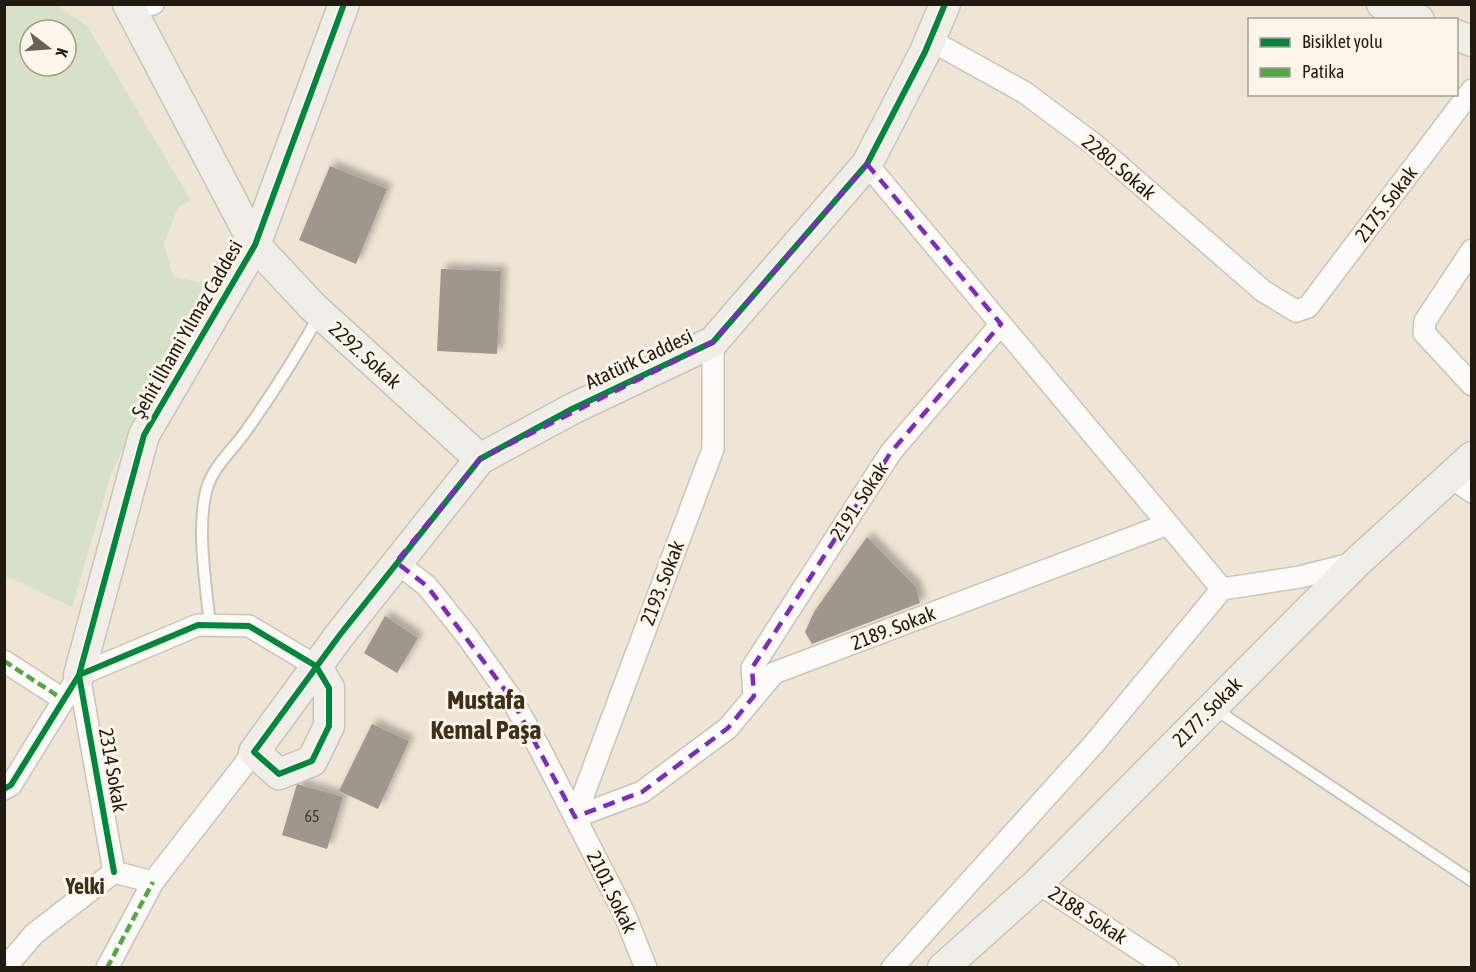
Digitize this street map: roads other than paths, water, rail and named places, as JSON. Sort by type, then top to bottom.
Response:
[{"type":"street","name":"Şehit İlhami Yılmaz Caddesi","points":[[4,789],[11,784],[71,687],[144,435],[255,246],[344,4]]},
{"type":"street","name":"Atatürk Caddesi","points":[[254,752],[316,666],[396,562],[480,459],[572,409],[713,342],[867,164],[930,40],[945,4]]},
{"type":"street","points":[[1382,4],[1414,18]]},
{"type":"street","name":"2292. Sokak","points":[[137,6],[255,246],[320,314],[480,459]]},
{"type":"street","name":"2280. Sokak","points":[[930,40],[1024,92],[1095,145],[1263,291],[1296,310]]},
{"type":"street","name":"2175. Sokak","points":[[1296,310],[1308,308],[1472,90]]},
{"type":"street","points":[[867,164],[1222,589]]},
{"type":"street","points":[[1472,250],[1425,321],[1424,333],[1472,385]]},
{"type":"street","name":"2191. Sokak","points":[[754,696],[752,668],[891,452],[1001,324]]},
{"type":"street","name":"2193. Sokak","points":[[574,817],[713,449],[713,342]]},
{"type":"street","name":"2177. Sokak","points":[[943,968],[1038,883],[1356,563],[1464,475]]},
{"type":"street","name":"2189. Sokak","points":[[574,817],[642,792],[728,728],[774,673],[1168,524]]},
{"type":"street","name":"2101. Sokak","points":[[396,562],[427,586],[511,698],[624,913],[646,968]]},
{"type":"street","points":[[892,968],[1093,745],[1222,589],[1300,577],[1356,563]]},
{"type":"street","points":[[4,661],[71,687],[198,625],[249,626],[316,666],[329,688],[329,726],[312,761],[279,774],[254,752],[153,882],[107,968]]},
{"type":"street","name":"2314 Sokak","points":[[71,687],[114,872]]},
{"type":"street","points":[[5,968],[34,934],[114,872],[153,882]]},
{"type":"street","name":"2188. Sokak","points":[[1038,883],[1168,968]]},
{"type":"lane","points":[[210,625],[202,532],[207,488],[226,456],[291,366],[320,314]]},
{"type":"lane","points":[[1212,707],[1472,881]]},
{"type":"district","name":"Mustafa Kemal Paşa","points":[[486,715]]},
{"type":"district","name":"Yelki","points":[[85,886]]}]
